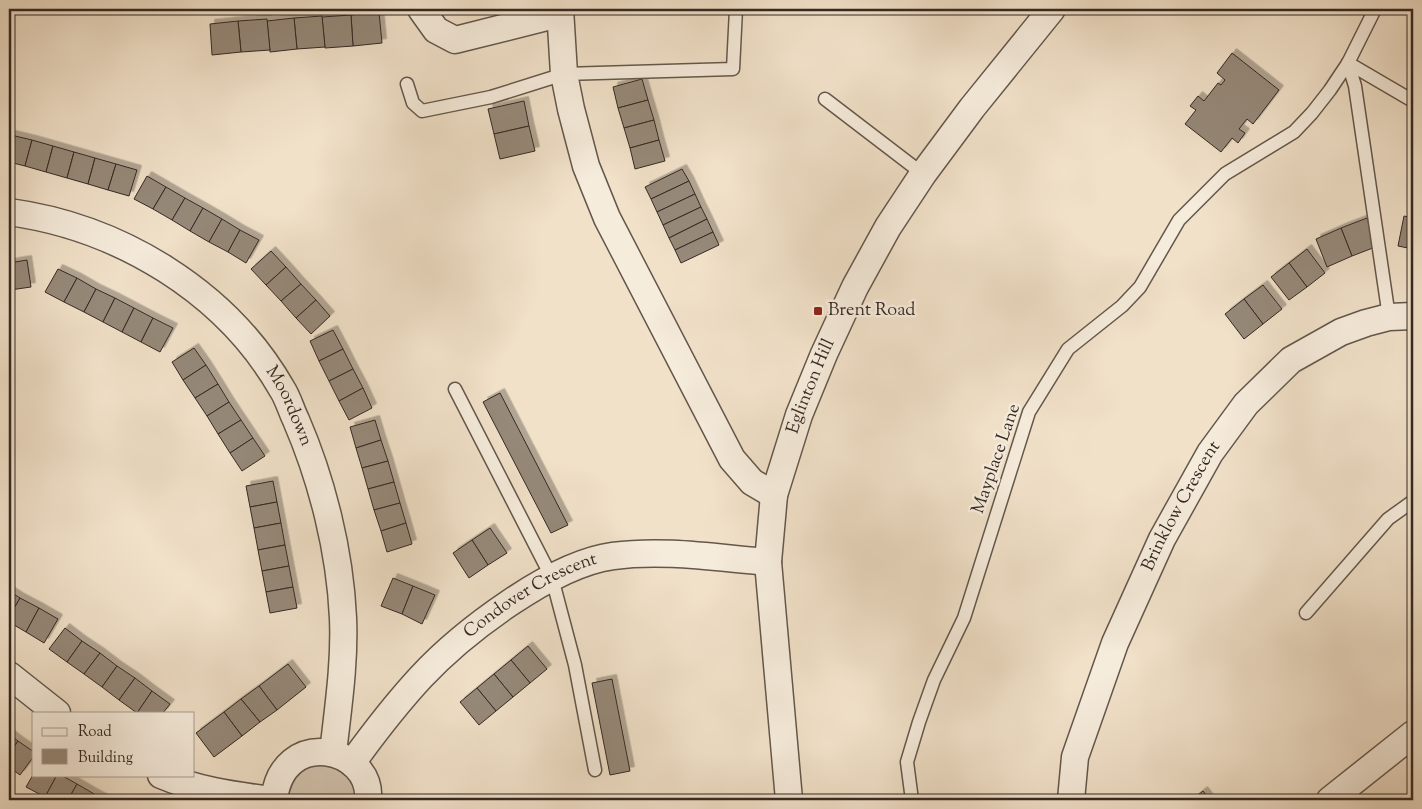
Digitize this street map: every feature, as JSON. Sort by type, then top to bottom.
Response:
[{"type":"street","points":[[421,9],[436,30],[455,40],[560,11],[564,74],[571,109],[586,166],[607,218],[732,459],[752,482],[774,495]]},
{"type":"street","name":"Eglinton Hill","points":[[789,800],[768,562],[774,495],[799,415],[824,354],[855,287],[888,227],[923,174],[972,108],[1052,9]]},
{"type":"street","name":"Moordown","points":[[9,212],[40,216],[93,233],[143,256],[188,284],[225,314],[253,347],[282,389],[306,443],[324,499],[336,558],[343,617],[343,758]]},
{"type":"street","name":"Brinklow Crescent","points":[[1071,800],[1075,757],[1115,643],[1162,539],[1210,453],[1246,404],[1291,360],[1316,344],[1341,332],[1366,323],[1401,316]]},
{"type":"street","name":"Condover Crescent","points":[[343,758],[421,677],[469,634],[512,602],[552,578],[578,566],[611,556],[645,554],[768,562]]},
{"type":"street","points":[[9,674],[56,712]]},
{"type":"street","points":[[1330,800],[1413,734]]},
{"type":"street","points":[[274,800],[276,786],[282,773],[292,762],[304,755],[319,752],[343,758],[363,777],[368,800]]},
{"type":"street","points":[[163,776],[226,794],[270,800]]},
{"type":"lane","points":[[408,84],[413,103],[422,110],[491,97],[564,74],[733,69],[736,9]]},
{"type":"lane","name":"Mayplace Lane","points":[[912,800],[907,762],[919,722],[934,680],[964,618],[997,510],[1030,412],[1068,349],[1122,306],[1140,287],[1178,220],[1225,174],[1294,132],[1330,90],[1348,63],[1375,9]]},
{"type":"lane","points":[[1348,63],[1413,101]]},
{"type":"lane","points":[[1348,63],[1355,86],[1401,316]]},
{"type":"lane","points":[[825,99],[923,174]]},
{"type":"lane","points":[[455,389],[552,578],[575,665],[595,770]]},
{"type":"lane","points":[[1306,613],[1388,519],[1413,500]]},
{"type":"shaded area","points":[[310,761],[345,768],[361,800],[282,800],[284,785]]},
{"type":"building","points":[[9,9],[20,9],[11,15]]},
{"type":"building","points":[[379,12],[382,43],[353,46],[351,15]]},
{"type":"building","points":[[351,15],[353,46],[325,48],[322,17]]},
{"type":"building","points":[[322,16],[325,47],[297,49],[294,18]]},
{"type":"building","points":[[294,18],[297,49],[270,52],[267,21]]},
{"type":"building","points":[[267,19],[270,50],[241,52],[238,21]]},
{"type":"building","points":[[238,21],[241,52],[212,55],[210,24]]},
{"type":"building","points":[[1232,53],[1279,90],[1253,124],[1247,119],[1239,129],[1245,133],[1238,143],[1232,138],[1221,152],[1185,124],[1196,110],[1190,106],[1198,96],[1204,101],[1218,83],[1221,85],[1225,80],[1217,73]]},
{"type":"building","points":[[642,79],[648,100],[618,108],[613,87]]},
{"type":"building","points":[[648,100],[654,120],[624,128],[618,108]]},
{"type":"building","points":[[524,101],[529,126],[494,134],[488,109]]},
{"type":"building","points":[[654,120],[659,140],[630,148],[624,128]]},
{"type":"building","points":[[529,126],[535,151],[500,159],[494,134]]},
{"type":"building","points":[[11,135],[32,140],[25,166],[9,162]]},
{"type":"building","points":[[32,140],[53,146],[46,172],[25,166]]},
{"type":"building","points":[[659,140],[665,161],[635,169],[630,148]]},
{"type":"building","points":[[53,146],[74,152],[67,178],[46,172]]},
{"type":"building","points":[[74,152],[95,158],[88,184],[67,178]]},
{"type":"building","points":[[95,158],[116,164],[108,190],[88,184]]},
{"type":"building","points":[[116,164],[137,170],[129,196],[108,190]]},
{"type":"building","points":[[682,169],[689,181],[651,199],[645,187]]},
{"type":"building","points":[[147,176],[166,187],[153,209],[134,199]]},
{"type":"building","points":[[689,181],[695,194],[657,212],[651,199]]},
{"type":"building","points":[[166,187],[185,198],[172,220],[153,209]]},
{"type":"building","points":[[695,194],[701,207],[663,225],[657,212]]},
{"type":"building","points":[[185,198],[203,208],[190,231],[172,220]]},
{"type":"building","points":[[701,207],[707,219],[669,238],[663,225]]},
{"type":"building","points":[[203,208],[222,219],[209,242],[190,231]]},
{"type":"building","points":[[1404,216],[1413,218],[1413,249],[1398,246]]},
{"type":"building","points":[[1367,218],[1378,246],[1352,256],[1341,228]]},
{"type":"building","points":[[222,219],[240,230],[228,252],[209,242]]},
{"type":"building","points":[[707,219],[713,232],[675,250],[669,238]]},
{"type":"building","points":[[1341,228],[1352,256],[1327,267],[1316,239]]},
{"type":"building","points":[[240,230],[259,240],[246,263],[228,252]]},
{"type":"building","points":[[713,232],[719,245],[681,263],[675,250]]},
{"type":"building","points":[[1307,249],[1325,273],[1307,287],[1289,263]]},
{"type":"building","points":[[271,251],[286,267],[266,285],[251,269]]},
{"type":"building","points":[[27,260],[31,287],[10,290],[9,263]]},
{"type":"building","points":[[1289,263],[1307,287],[1289,300],[1271,277]]},
{"type":"building","points":[[286,267],[301,284],[281,301],[266,285]]},
{"type":"building","points":[[58,269],[77,278],[64,302],[45,292]]},
{"type":"building","points":[[77,278],[96,289],[84,312],[64,302]]},
{"type":"building","points":[[301,284],[316,300],[296,318],[281,301]]},
{"type":"building","points":[[1263,285],[1282,309],[1263,324],[1244,299]]},
{"type":"building","points":[[96,289],[115,298],[103,322],[84,312]]},
{"type":"building","points":[[115,298],[134,308],[122,332],[103,322]]},
{"type":"building","points":[[1244,299],[1263,324],[1244,339],[1225,314]]},
{"type":"building","points":[[316,300],[330,316],[311,334],[296,318]]},
{"type":"building","points":[[134,308],[153,318],[141,342],[122,332]]},
{"type":"building","points":[[153,318],[173,328],[160,352],[141,342]]},
{"type":"building","points":[[333,330],[343,349],[319,361],[310,341]]},
{"type":"building","points":[[194,348],[206,365],[183,380],[172,362]]},
{"type":"building","points":[[343,349],[353,369],[329,381],[319,361]]},
{"type":"building","points":[[206,365],[218,384],[195,398],[183,380]]},
{"type":"building","points":[[353,369],[363,388],[339,401],[329,381]]},
{"type":"building","points":[[218,384],[229,402],[207,416],[195,398]]},
{"type":"building","points":[[363,388],[372,408],[349,420],[339,401]]},
{"type":"building","points":[[500,393],[568,525],[551,533],[483,402]]},
{"type":"building","points":[[229,402],[241,420],[218,434],[207,416]]},
{"type":"building","points":[[241,420],[253,438],[230,453],[218,434]]},
{"type":"building","points":[[375,420],[381,440],[356,448],[350,427]]},
{"type":"building","points":[[253,438],[265,456],[242,471],[230,453]]},
{"type":"building","points":[[381,440],[388,461],[362,468],[356,448]]},
{"type":"building","points":[[388,461],[394,482],[368,489],[362,468]]},
{"type":"building","points":[[273,481],[277,502],[250,507],[246,486]]},
{"type":"building","points":[[394,482],[400,503],[374,510],[368,489]]},
{"type":"building","points":[[277,502],[281,523],[254,528],[250,507]]},
{"type":"building","points":[[400,503],[406,523],[381,531],[374,510]]},
{"type":"building","points":[[281,523],[285,545],[258,550],[254,528]]},
{"type":"building","points":[[406,523],[412,544],[387,552],[381,531]]},
{"type":"building","points":[[490,528],[507,553],[488,565],[472,540]]},
{"type":"building","points":[[472,540],[488,565],[469,578],[453,553]]},
{"type":"building","points":[[285,545],[289,566],[262,571],[258,550]]},
{"type":"building","points":[[289,566],[293,587],[266,592],[262,571]]},
{"type":"building","points":[[393,578],[413,586],[402,614],[381,606]]},
{"type":"building","points":[[413,586],[435,595],[422,624],[402,614]]},
{"type":"building","points":[[293,587],[297,608],[270,613],[266,592]]},
{"type":"building","points":[[9,591],[20,598],[9,617]]},
{"type":"building","points":[[20,598],[39,608],[26,632],[9,622],[9,617]]},
{"type":"building","points":[[39,608],[58,619],[44,643],[26,632]]},
{"type":"building","points":[[65,628],[82,641],[67,662],[49,649]]},
{"type":"building","points":[[82,641],[100,653],[84,674],[67,662]]},
{"type":"building","points":[[528,646],[547,669],[530,683],[511,660]]},
{"type":"building","points":[[100,653],[117,666],[102,687],[84,674]]},
{"type":"building","points":[[511,660],[530,683],[513,697],[494,674]]},
{"type":"building","points":[[288,664],[306,687],[277,710],[259,686]]},
{"type":"building","points":[[117,666],[135,678],[119,700],[102,687]]},
{"type":"building","points":[[494,674],[513,697],[496,711],[477,688]]},
{"type":"building","points":[[135,678],[152,691],[138,712],[119,700]]},
{"type":"building","points":[[612,679],[630,771],[610,775],[592,683]]},
{"type":"building","points":[[259,686],[277,710],[260,722],[241,699]]},
{"type":"building","points":[[477,688],[496,711],[479,725],[460,702]]},
{"type":"building","points":[[152,691],[170,704],[164,712],[138,712]]},
{"type":"building","points":[[241,699],[260,722],[242,736],[224,712]]},
{"type":"building","points":[[224,712],[242,736],[214,757],[196,733]]},
{"type":"building","points":[[9,734],[18,741],[9,754]]},
{"type":"building","points":[[18,741],[32,751],[32,759],[20,775],[9,767],[9,754]]},
{"type":"building","points":[[32,776],[56,776],[45,797],[26,787]]},
{"type":"building","points":[[56,776],[63,776],[77,784],[68,800],[51,800],[45,797]]},
{"type":"building","points":[[77,784],[96,795],[93,800],[68,800]]},
{"type":"building","points":[[1203,791],[1210,800],[1192,800]]},
{"type":"building","points":[[96,795],[106,800],[93,800]]},
{"type":"place","name":"Brent Road","points":[[818,311]]}]
